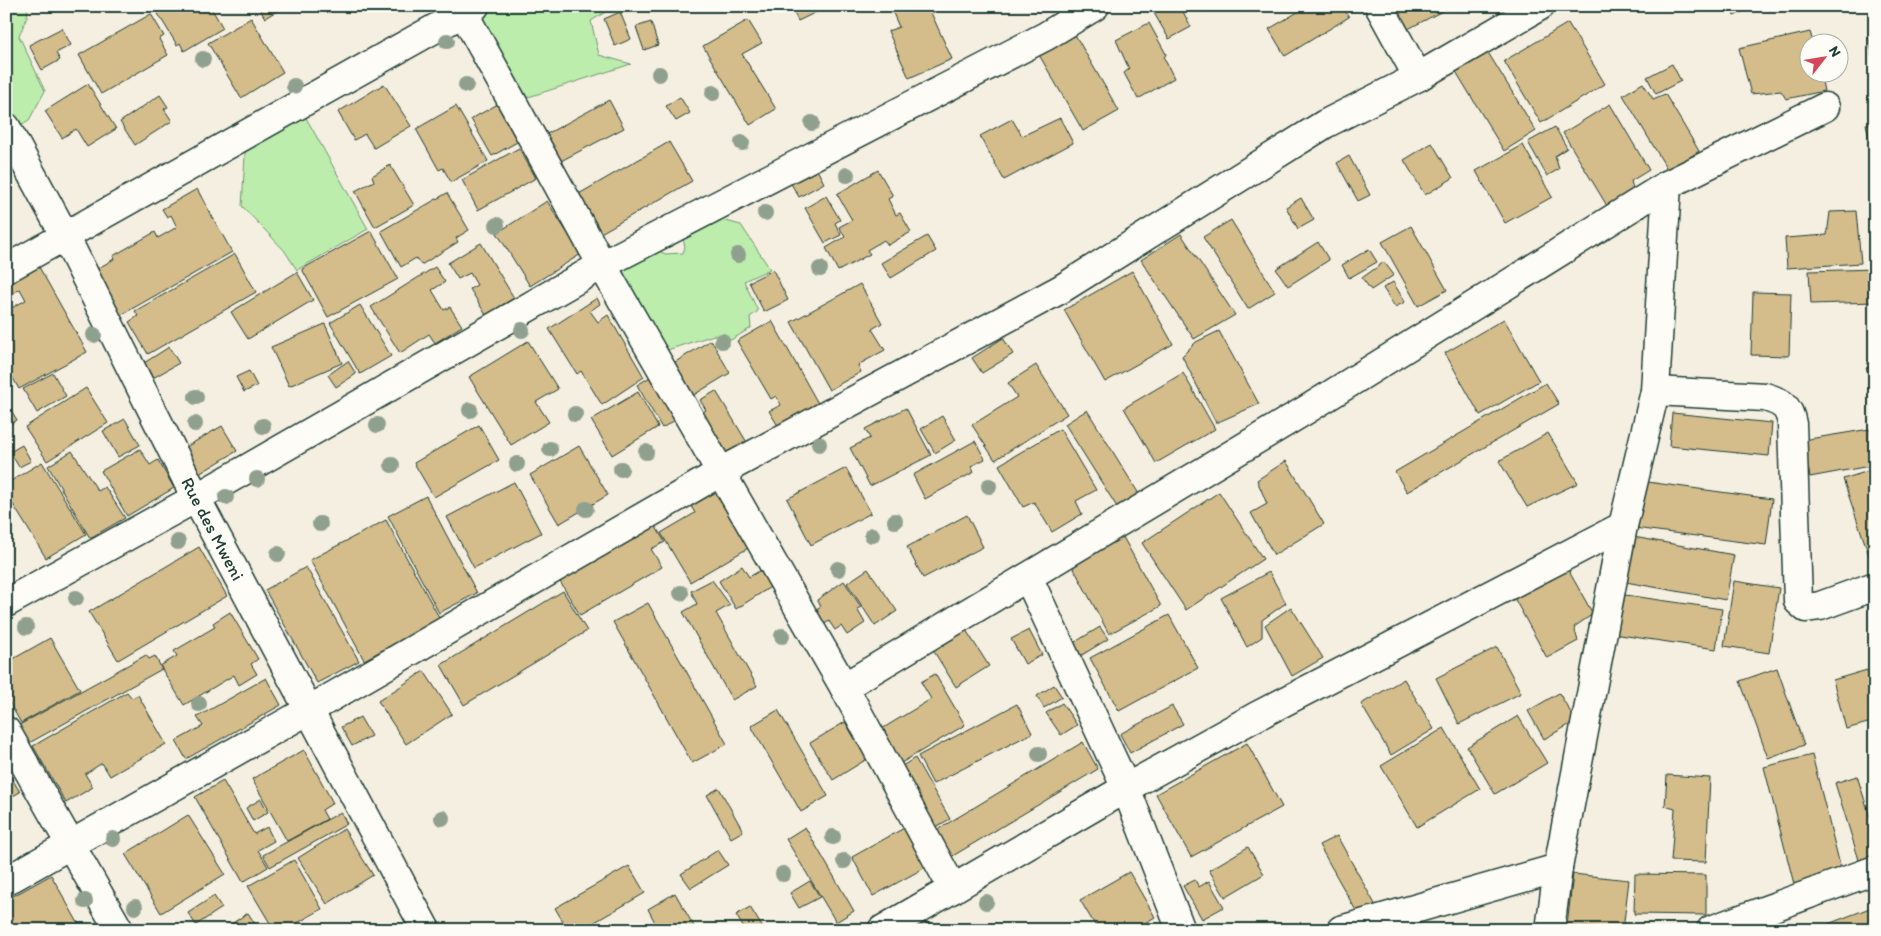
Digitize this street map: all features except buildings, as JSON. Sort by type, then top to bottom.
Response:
[{"type":"street","points":[[6,603],[196,498],[602,265],[1046,36],[1096,6]]},
{"type":"street","points":[[1379,6],[1418,77]]},
{"type":"street","points":[[6,881],[309,710],[720,473],[1061,289],[1325,124],[1418,77],[1540,6]]},
{"type":"street","points":[[6,269],[469,9],[602,265],[844,686],[953,889]]},
{"type":"street","points":[[844,686],[1306,410],[1667,185],[1825,107]]},
{"type":"street","name":"Rue des Mweni","points":[[6,127],[65,236],[196,498],[423,928]]},
{"type":"street","points":[[1550,930],[1558,868],[1623,526],[1655,391],[1667,185]]},
{"type":"street","points":[[1655,391],[1765,397],[1781,401],[1790,412],[1792,424],[1798,601],[1806,608],[1820,606],[1875,586]]},
{"type":"street","points":[[882,930],[1126,788],[1255,717],[1623,526]]},
{"type":"street","points":[[1028,576],[1126,788],[1181,930]]},
{"type":"street","points":[[6,731],[119,930]]},
{"type":"street","points":[[1342,930],[1558,868]]},
{"type":"street","points":[[1710,930],[1875,870]]},
{"type":"green space","points":[[6,6],[28,6],[27,17],[19,36],[45,91],[29,120],[21,125],[6,109]]},
{"type":"green space","points":[[486,6],[615,6],[591,21],[599,55],[631,64],[516,101],[468,16]]},
{"type":"green space","points":[[300,107],[368,229],[297,270],[284,250],[242,206],[246,139]]},
{"type":"green space","points":[[718,219],[741,225],[770,269],[744,281],[758,311],[750,317],[751,328],[731,340],[714,335],[664,351],[613,263],[658,250],[665,254],[683,253],[685,247],[681,231]]}]
